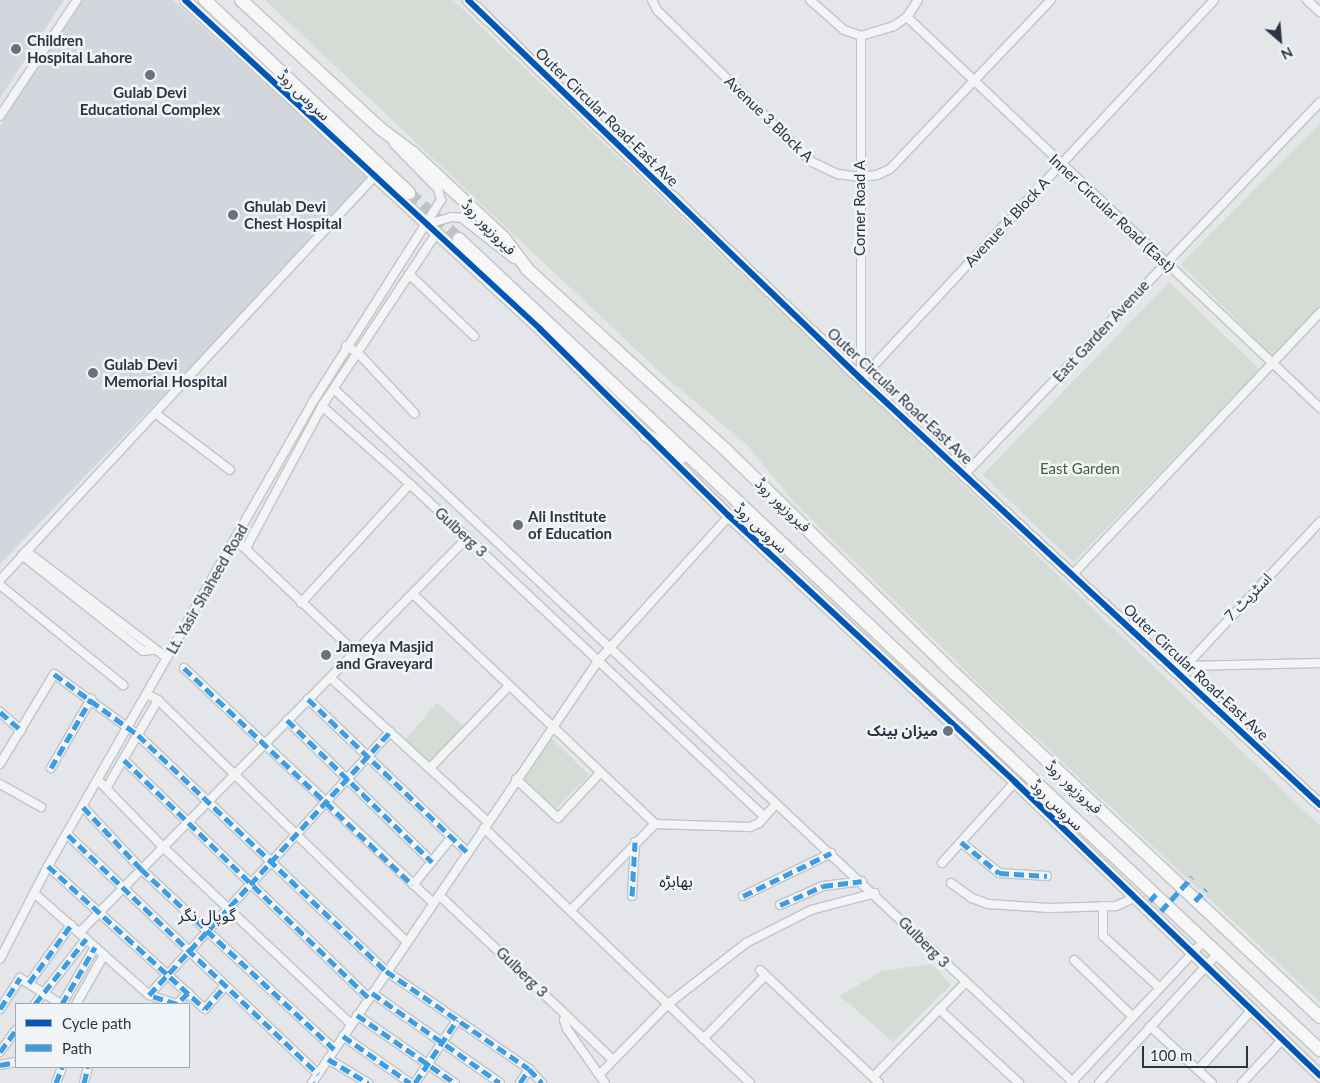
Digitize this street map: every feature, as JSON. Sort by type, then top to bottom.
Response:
[{"type":"main road","points":[[205,0],[409,193]]},
{"type":"main road","name":"فیروزپور روڈ","points":[[241,0],[382,129],[412,152],[504,238],[528,269],[732,456],[955,674],[1320,1017]]},
{"type":"main road","name":"فیروزپور روڈ","points":[[459,240],[1320,1050]]},
{"type":"main road","points":[[646,435],[700,466]]},
{"type":"street","points":[[0,116],[77,0]]},
{"type":"street","name":"سروس روڈ","points":[[185,0],[424,225],[540,330],[729,516],[1015,782],[1251,1011],[1320,1075]]},
{"type":"street","name":"Outer Circular Road-East Ave","points":[[468,0],[861,379],[1072,575],[1183,670],[1320,805]]},
{"type":"street","name":"Avenue 3 Block A","points":[[652,0],[657,10],[812,162],[838,174],[860,177],[877,176],[890,169],[974,84],[1051,0]]},
{"type":"street","points":[[810,0],[844,30],[861,36],[883,31],[907,16],[918,0]]},
{"type":"street","name":"Avenue 4 Block A","points":[[861,379],[1214,0]]},
{"type":"street","points":[[1307,0],[1320,12]]},
{"type":"street","name":"Inner Circular Road (East)","points":[[907,16],[974,84],[1320,408]]},
{"type":"street","name":"Corner Road A","points":[[861,36],[861,379]]},
{"type":"street","name":"East Garden Avenue","points":[[965,474],[1320,102]]},
{"type":"street","name":"Lt. Yasir Shaheed Road","points":[[0,959],[48,866],[68,835],[127,728],[346,346],[440,203],[441,193],[382,129]]},
{"type":"street","points":[[0,580],[374,178]]},
{"type":"street","points":[[424,225],[452,217],[462,218],[528,269]]},
{"type":"street","points":[[246,548],[322,406],[435,235]]},
{"type":"street","points":[[407,251],[416,262]]},
{"type":"street","points":[[409,274],[474,336]]},
{"type":"street","points":[[390,278],[403,283]]},
{"type":"street","points":[[1072,575],[1320,313]]},
{"type":"street","points":[[346,346],[358,353],[415,414]]},
{"type":"street","name":"Gulberg 3","points":[[334,389],[608,648],[862,881],[965,983],[1072,1082],[1204,941]]},
{"type":"street","name":"Gulberg 3","points":[[322,406],[410,484],[764,817]]},
{"type":"street","points":[[155,413],[230,470]]},
{"type":"street","points":[[301,603],[410,484]]},
{"type":"street","points":[[313,1083],[406,941],[598,661],[729,516]]},
{"type":"street","name":"اسٹریٹ 7","points":[[1183,670],[1320,522]]},
{"type":"street","points":[[80,932],[287,720],[332,679],[468,538]]},
{"type":"street","points":[[235,539],[356,654]]},
{"type":"street","points":[[24,553],[143,651],[152,650],[167,658]]},
{"type":"street","points":[[0,585],[122,685]]},
{"type":"street","points":[[412,594],[655,824],[750,827],[764,817],[776,804]]},
{"type":"street","points":[[1183,670],[1320,662]]},
{"type":"street","points":[[184,668],[433,903]]},
{"type":"street","points":[[0,764],[54,674],[91,699],[138,735],[386,971],[529,1069],[542,1083]]},
{"type":"street","points":[[332,679],[430,768],[571,910],[750,1083]]},
{"type":"street","points":[[430,768],[509,686]]},
{"type":"street","points":[[147,694],[158,700],[235,773],[406,941]]},
{"type":"street","points":[[51,768],[91,699]]},
{"type":"street","points":[[308,699],[468,853]]},
{"type":"street","points":[[108,787],[158,700]]},
{"type":"street","points":[[0,712],[21,730]]},
{"type":"street","points":[[287,720],[432,862]]},
{"type":"street","points":[[149,995],[390,732]]},
{"type":"street","points":[[124,760],[370,995],[500,1083]]},
{"type":"street","points":[[516,779],[558,818],[600,773]]},
{"type":"street","points":[[98,780],[108,787],[163,847],[351,1024]]},
{"type":"street","points":[[942,863],[1015,782]]},
{"type":"street","points":[[0,784],[41,807]]},
{"type":"street","points":[[83,807],[141,869],[334,1049]]},
{"type":"street","points":[[571,910],[635,842],[655,824]]},
{"type":"street","points":[[68,835],[188,953],[318,1074]]},
{"type":"street","points":[[413,885],[451,838]]},
{"type":"street","points":[[632,896],[635,842]]},
{"type":"street","points":[[960,842],[998,873],[1047,876]]},
{"type":"street","points":[[743,896],[831,852]]},
{"type":"street","points":[[48,866],[100,910],[205,1009],[224,987]]},
{"type":"street","points":[[780,905],[822,886],[862,881]]},
{"type":"street","points":[[951,883],[972,898],[988,904],[1103,906],[1124,904],[1134,898]]},
{"type":"street","points":[[34,893],[149,995],[174,1003]]},
{"type":"street","points":[[600,1074],[668,1004],[746,943],[811,910],[875,894]]},
{"type":"street","name":"Gulberg 3","points":[[439,895],[566,1015],[564,1020],[567,1029],[605,1083]]},
{"type":"street","points":[[1103,906],[1102,936],[1160,988]]},
{"type":"street","points":[[29,983],[70,925]]},
{"type":"street","points":[[36,1003],[86,939]]},
{"type":"street","points":[[63,1003],[95,947]]},
{"type":"street","points":[[1099,1083],[1218,954]]},
{"type":"street","points":[[77,1003],[104,955]]},
{"type":"street","points":[[1074,960],[1133,1017]]},
{"type":"street","points":[[703,1039],[763,973],[879,1083]]},
{"type":"street","points":[[0,1010],[20,978],[60,1003]]},
{"type":"street","points":[[873,1077],[965,983]]},
{"type":"street","points":[[178,1003],[188,992]]},
{"type":"street","points":[[939,1009],[1019,1083]]},
{"type":"street","points":[[1198,1070],[1251,1011]]},
{"type":"street","points":[[357,1015],[456,1083]]},
{"type":"street","points":[[566,1015],[614,1060]]},
{"type":"street","points":[[415,1083],[456,1020]]},
{"type":"street","points":[[1150,1026],[1212,1083]]},
{"type":"street","points":[[0,1052],[15,1031]]},
{"type":"street","points":[[343,1036],[410,1083]]},
{"type":"street","points":[[1242,1083],[1282,1040]]},
{"type":"street","points":[[328,1059],[368,1083]]},
{"type":"street","points":[[0,1065],[15,1062]]},
{"type":"street","points":[[56,1083],[62,1068]]},
{"type":"street","points":[[84,1083],[88,1068]]},
{"type":"street","points":[[520,1083],[529,1069]]},
{"type":"shaded area","name":"Children Hospital Lahore","points":[[0,0],[64,0],[0,98]]},
{"type":"shaded area","name":"Gulab Devi Memorial Hospital","points":[[79,0],[173,0],[371,181],[0,564],[0,126]]},
{"type":"green space","points":[[265,0],[453,0],[1320,826],[1320,1002],[986,691],[794,502],[747,445],[664,376]]},
{"type":"green space","points":[[1320,123],[1320,307],[1274,358],[1181,264]]},
{"type":"green space","name":"East Garden","points":[[1169,282],[1260,370],[1073,562],[983,475]]},
{"type":"green space","points":[[437,703],[463,726],[431,763],[405,740]]},
{"type":"green space","points":[[550,737],[589,775],[554,811],[520,780]]},
{"type":"green space","points":[[932,964],[951,985],[893,1042],[840,996],[882,971]]},
{"type":"tunnel","points":[[409,193],[459,239]]},
{"type":"marked path","points":[[184,668],[413,885]]},
{"type":"marked path","points":[[54,674],[138,735],[386,971],[529,1069],[542,1083]]},
{"type":"marked path","points":[[51,768],[91,699]]},
{"type":"marked path","points":[[308,699],[468,853]]},
{"type":"marked path","points":[[0,712],[21,730]]},
{"type":"marked path","points":[[287,720],[432,862]]},
{"type":"marked path","points":[[174,1003],[149,995],[390,732]]},
{"type":"marked path","points":[[124,760],[369,998]]},
{"type":"marked path","points":[[83,807],[141,869],[334,1049]]},
{"type":"marked path","points":[[68,835],[318,1074]]},
{"type":"marked path","points":[[632,896],[635,842]]},
{"type":"marked path","points":[[961,842],[999,873],[1047,876]]},
{"type":"marked path","points":[[743,896],[831,853]]},
{"type":"marked path","points":[[48,866],[205,1009],[224,987]]},
{"type":"marked path","points":[[1161,911],[1192,877]]},
{"type":"marked path","points":[[780,905],[823,886],[862,881]]},
{"type":"marked path","points":[[1195,901],[1206,889]]},
{"type":"marked path","points":[[1150,901],[1156,894]]},
{"type":"marked path","points":[[29,983],[71,925]]},
{"type":"marked path","points":[[36,1003],[86,939]]},
{"type":"marked path","points":[[63,1003],[95,947]]},
{"type":"marked path","points":[[0,1009],[20,978]]},
{"type":"marked path","points":[[178,1003],[188,993]]},
{"type":"marked path","points":[[372,993],[500,1083]]},
{"type":"marked path","points":[[357,1015],[455,1083]]},
{"type":"marked path","points":[[415,1083],[457,1020]]},
{"type":"marked path","points":[[0,1052],[15,1031]]},
{"type":"marked path","points":[[343,1036],[410,1083]]},
{"type":"marked path","points":[[328,1059],[368,1083]]},
{"type":"marked path","points":[[0,1065],[15,1062]]},
{"type":"marked path","points":[[56,1083],[62,1068]]},
{"type":"marked path","points":[[84,1083],[88,1068]]},
{"type":"marked path","points":[[520,1083],[529,1069]]},
{"type":"cycle path","points":[[185,0],[540,329],[729,516],[1015,782],[1320,1075]]},
{"type":"cycle path","points":[[468,0],[861,379],[1320,805]]},
{"type":"place","name":"Children Hospital Lahore","points":[[16,49]]},
{"type":"place","name":"Gulab Devi Educational Complex","points":[[150,75]]},
{"type":"place","name":"Ghulab Devi Chest Hospital","points":[[233,215]]},
{"type":"place","name":"Gulab Devi Memorial Hospital","points":[[93,373]]},
{"type":"place","name":"Ali Institute of Education","points":[[518,525]]},
{"type":"place","name":"Jameya Masjid and Graveyard","points":[[326,655]]},
{"type":"place","name":"میزان بینک","points":[[948,731]]},
{"type":"district","name":"بھابڑہ","points":[[676,881]]},
{"type":"district","name":"گوپال نگر","points":[[207,915]]}]
